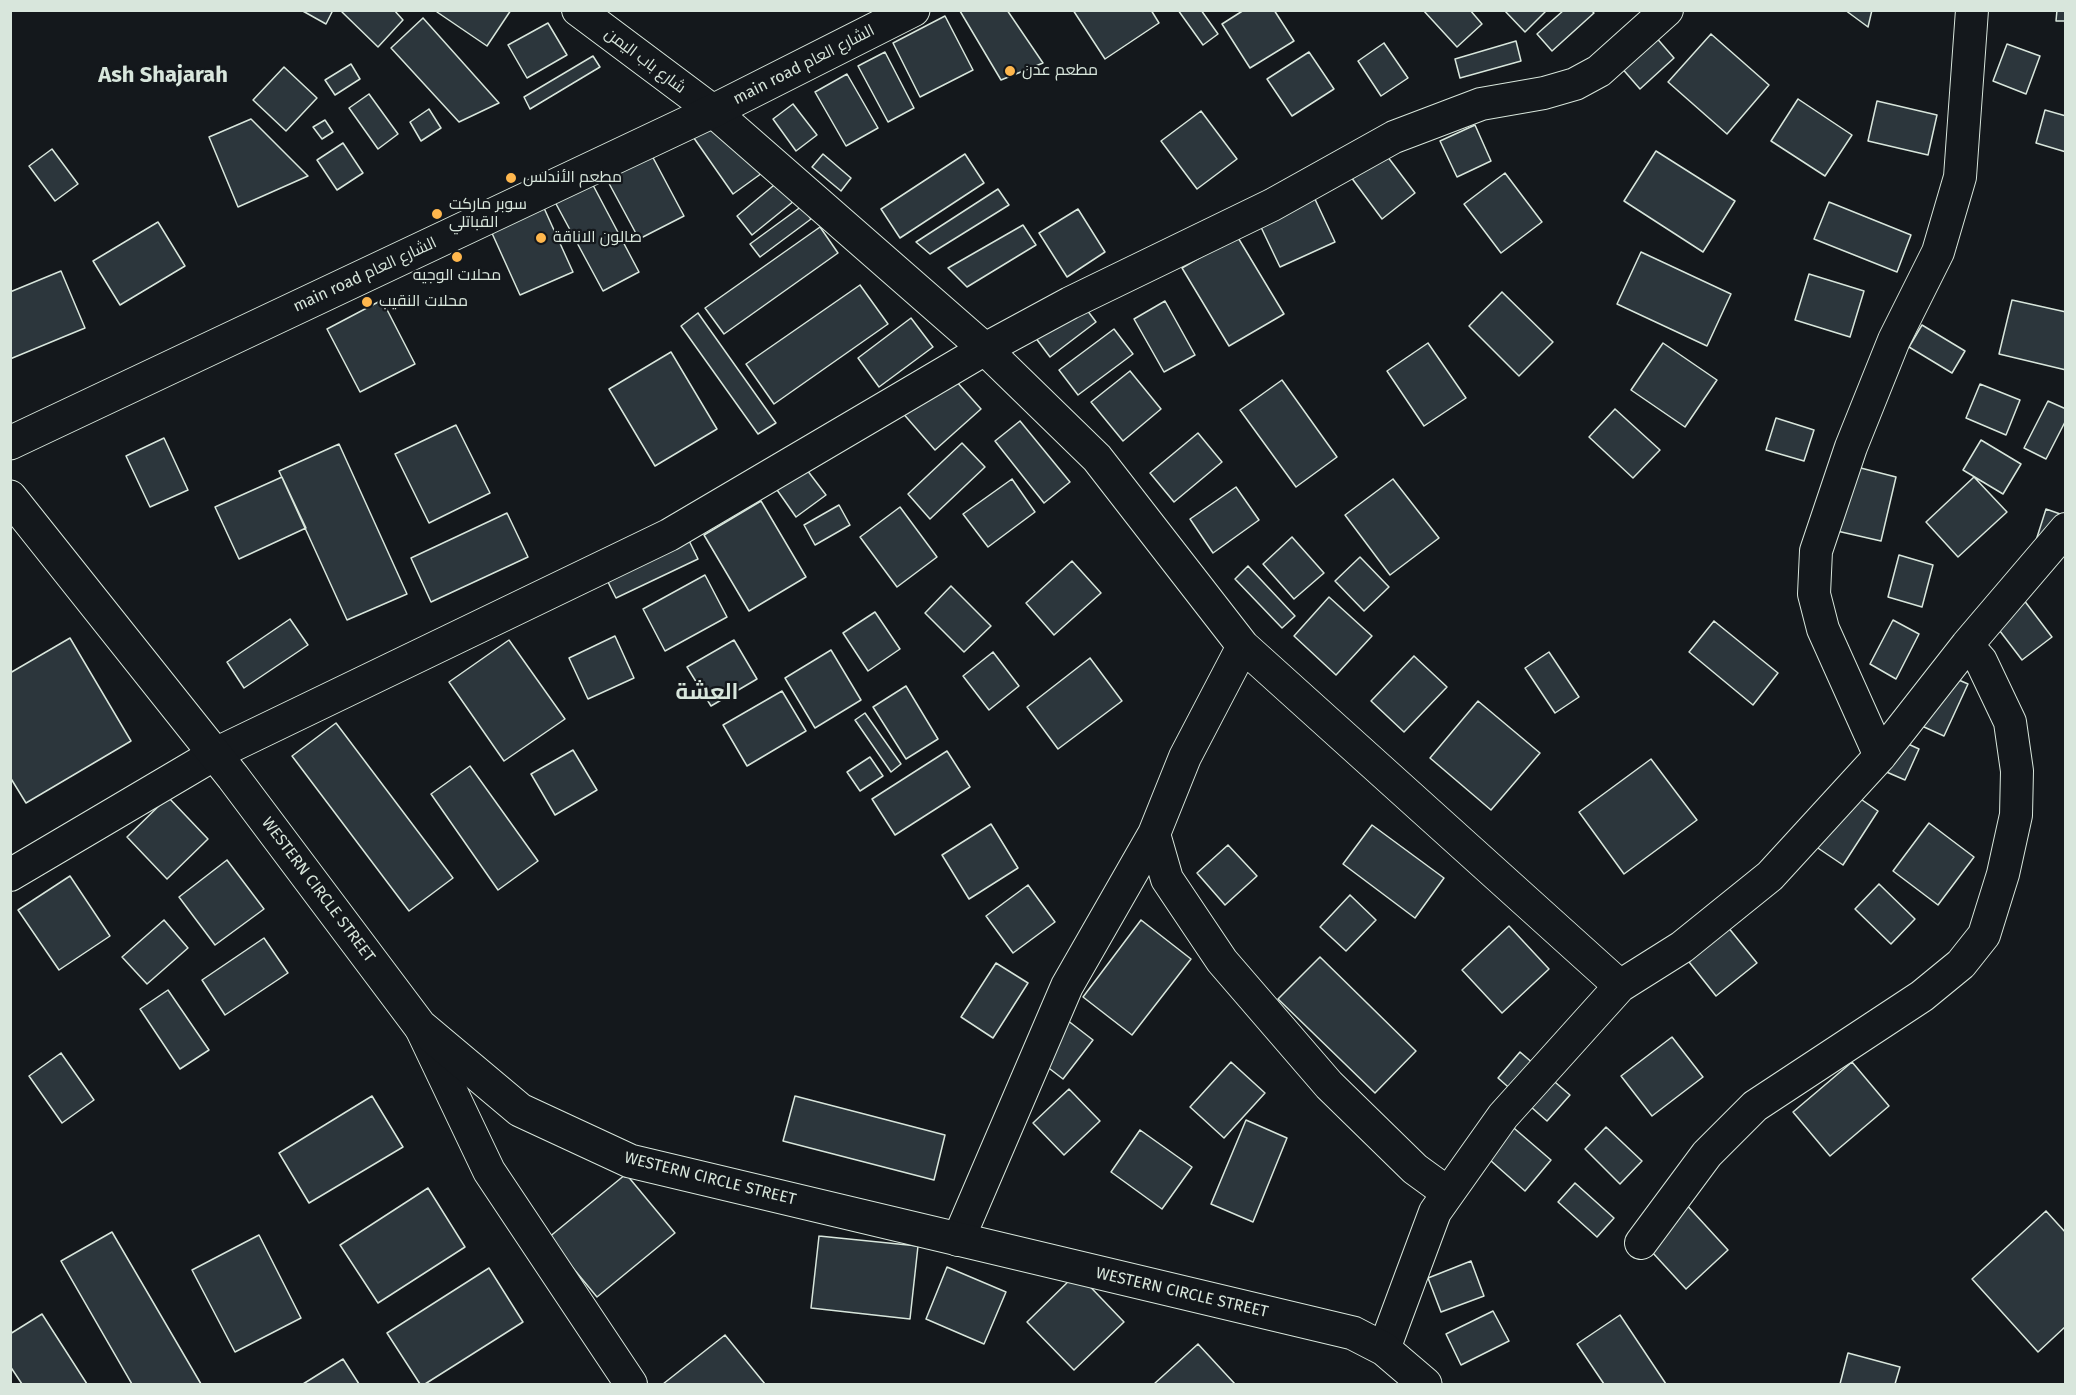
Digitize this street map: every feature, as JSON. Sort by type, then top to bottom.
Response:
[{"type":"street","name":"شارع باب اليمن","points":[[578,10],[713,111],[985,350],[1097,458],[1244,646],[1620,986]]},
{"type":"street","name":"main road الشارع العام","points":[[10,443],[713,111],[913,10]]},
{"type":"street","points":[[10,875],[215,754],[669,535],[985,350],[1070,303],[1272,205],[1394,137],[1453,112],[1481,104],[1544,93],[1575,84],[1599,71],[1667,10]]},
{"type":"street","points":[[1880,756],[1823,629],[1814,594],[1816,551],[1851,447],[1894,340],[1938,252],[1960,177],[1972,10]]},
{"type":"street","name":"WESTERN CIRCLE STREET","points":[[10,497],[215,754],[420,1026],[520,1110],[630,1161],[1353,1333],[1384,1348],[1425,1384]]},
{"type":"street","points":[[1384,1348],[1435,1212],[1503,1116],[1620,986],[1682,947],[1770,876],[1880,756],[1967,645],[2066,529]]},
{"type":"street","points":[[1641,1244],[1707,1154],[1755,1106],[1922,996],[1961,964],[1984,935],[2003,874],[2016,814],[2017,771],[2010,722],[1981,661],[1967,645]]},
{"type":"street","points":[[958,1240],[1067,986],[1154,834],[1185,758],[1244,646]]},
{"type":"street","points":[[1154,834],[1167,879],[1222,961],[1329,1085],[1415,1169],[1448,1193]]},
{"type":"street","points":[[420,1026],[489,1171],[631,1384]]},
{"type":"building","points":[[301,10],[333,10],[326,24]]},
{"type":"building","points":[[344,10],[394,10],[403,20],[378,47],[342,12]]},
{"type":"building","points":[[438,10],[511,10],[487,46],[437,12]]},
{"type":"building","points":[[1007,10],[1043,63],[1001,80],[960,11]]},
{"type":"building","points":[[1073,10],[1151,10],[1159,23],[1105,59]]},
{"type":"building","points":[[1178,10],[1201,10],[1218,34],[1203,45]]},
{"type":"building","points":[[1244,10],[1274,10],[1294,41],[1250,68],[1222,24]]},
{"type":"building","points":[[1423,10],[1470,10],[1482,24],[1457,47]]},
{"type":"building","points":[[1504,10],[1547,10],[1525,32]]},
{"type":"building","points":[[1564,10],[1591,10],[1594,13],[1552,51],[1537,34]]},
{"type":"building","points":[[1845,10],[1872,10],[1868,27]]},
{"type":"building","points":[[2057,10],[2066,10],[2066,21],[2056,21]]},
{"type":"building","points":[[945,16],[973,70],[920,97],[893,43]]},
{"type":"building","points":[[423,18],[499,103],[459,122],[391,48]]},
{"type":"building","points":[[1641,20],[1674,58],[1640,89],[1606,50]]},
{"type":"building","points":[[548,23],[567,55],[527,78],[508,45]]},
{"type":"building","points":[[1711,34],[1769,85],[1727,134],[1668,82]]},
{"type":"building","points":[[1516,41],[1521,61],[1460,78],[1455,59]]},
{"type":"building","points":[[1384,43],[1408,78],[1381,96],[1358,61]]},
{"type":"building","points":[[2007,44],[2040,56],[2026,94],[1993,81]]},
{"type":"building","points":[[885,52],[914,108],[888,122],[858,66]]},
{"type":"building","points":[[1309,52],[1334,89],[1292,116],[1267,79]]},
{"type":"building","points":[[593,56],[600,67],[530,109],[524,97]]},
{"type":"building","points":[[351,64],[360,79],[335,95],[325,80]]},
{"type":"building","points":[[284,67],[317,98],[286,131],[253,100]]},
{"type":"building","points":[[847,74],[878,128],[846,146],[815,92]]},
{"type":"building","points":[[369,94],[398,134],[378,149],[349,108]]},
{"type":"building","points":[[1798,99],[1852,135],[1825,176],[1771,141]]},
{"type":"building","points":[[1877,101],[1937,115],[1928,155],[1868,141]]},
{"type":"building","points":[[793,104],[817,135],[796,151],[773,119]]},
{"type":"building","points":[[725,106],[769,168],[733,194],[689,131]]},
{"type":"building","points":[[429,109],[441,128],[421,141],[410,122]]},
{"type":"building","points":[[2045,110],[2066,116],[2066,152],[2036,143]]},
{"type":"building","points":[[1201,111],[1237,159],[1197,189],[1161,141]]},
{"type":"building","points":[[251,119],[308,176],[238,207],[209,137]]},
{"type":"building","points":[[325,120],[333,132],[322,139],[313,127]]},
{"type":"building","points":[[1475,125],[1491,161],[1457,177],[1440,141]]},
{"type":"building","points":[[343,143],[363,173],[337,190],[317,160]]},
{"type":"building","points":[[1378,144],[1415,193],[1382,219],[1345,169]]},
{"type":"building","points":[[52,149],[78,184],[55,201],[29,166]]},
{"type":"building","points":[[1656,151],[1735,201],[1703,252],[1624,201]]},
{"type":"building","points":[[650,152],[684,216],[639,239],[605,176]]},
{"type":"building","points":[[823,154],[851,178],[841,191],[812,167]]},
{"type":"building","points":[[965,154],[984,183],[900,238],[881,209]]},
{"type":"building","points":[[585,170],[639,272],[603,291],[548,189]]},
{"type":"building","points":[[1505,173],[1542,222],[1501,253],[1464,204]]},
{"type":"building","points":[[779,181],[794,201],[752,235],[737,216]]},
{"type":"building","points":[[998,189],[1009,205],[930,254],[916,242]]},
{"type":"building","points":[[1314,197],[1335,242],[1280,267],[1259,223]]},
{"type":"building","points":[[1829,202],[1911,235],[1897,272],[1814,239]]},
{"type":"building","points":[[802,206],[811,219],[760,257],[750,244]]},
{"type":"building","points":[[544,208],[573,272],[520,295],[491,231]]},
{"type":"building","points":[[1078,209],[1105,252],[1067,277],[1039,233]]},
{"type":"building","points":[[158,222],[185,266],[120,305],[93,261]]},
{"type":"building","points":[[1023,225],[1036,245],[967,287],[948,268]]},
{"type":"building","points":[[820,227],[838,253],[724,334],[705,308]]},
{"type":"building","points":[[1237,236],[1284,314],[1229,346],[1182,268]]},
{"type":"building","points":[[1641,252],[1731,294],[1707,346],[1617,304]]},
{"type":"building","points":[[61,271],[85,328],[10,359],[10,292]]},
{"type":"building","points":[[1809,274],[1864,291],[1850,337],[1795,320]]},
{"type":"building","points":[[860,285],[888,324],[774,404],[746,364]]},
{"type":"building","points":[[1502,292],[1553,342],[1519,376],[1469,326]]},
{"type":"building","points":[[1078,298],[1096,322],[1050,357],[1032,333]]},
{"type":"building","points":[[382,300],[415,364],[360,392],[327,329]]},
{"type":"building","points":[[2012,300],[2066,312],[2066,370],[1999,354]]},
{"type":"building","points":[[1165,301],[1195,355],[1164,372],[1134,319]]},
{"type":"building","points":[[698,313],[776,423],[758,434],[681,326]]},
{"type":"building","points":[[911,318],[933,347],[879,387],[858,358]]},
{"type":"building","points":[[1922,325],[1965,351],[1952,373],[1909,347]]},
{"type":"building","points":[[1114,329],[1133,354],[1078,395],[1059,370]]},
{"type":"building","points":[[1428,343],[1466,398],[1424,426],[1387,371]]},
{"type":"building","points":[[1663,343],[1717,380],[1685,427],[1631,390]]},
{"type":"building","points":[[671,352],[717,429],[655,466],[609,389]]},
{"type":"building","points":[[939,362],[981,409],[935,450],[894,403]]},
{"type":"building","points":[[1130,371],[1161,409],[1123,441],[1091,402]]},
{"type":"building","points":[[1282,380],[1337,457],[1296,487],[1240,410]]},
{"type":"building","points":[[1980,384],[2020,400],[2006,435],[1966,418]]},
{"type":"building","points":[[2048,401],[2066,409],[2066,420],[2046,459],[2024,448]]},
{"type":"building","points":[[1615,409],[1660,450],[1633,478],[1589,437]]},
{"type":"building","points":[[1776,418],[1814,430],[1804,461],[1766,450]]},
{"type":"building","points":[[1020,421],[1070,482],[1044,503],[995,441]]},
{"type":"building","points":[[456,425],[490,493],[429,523],[395,454]]},
{"type":"building","points":[[1198,433],[1222,462],[1174,502],[1150,473]]},
{"type":"building","points":[[164,438],[188,490],[150,507],[126,456]]},
{"type":"building","points":[[1981,440],[2021,464],[2003,494],[1963,470]]},
{"type":"building","points":[[962,443],[985,467],[930,519],[908,494]]},
{"type":"building","points":[[339,444],[407,594],[347,620],[279,471]]},
{"type":"building","points":[[804,466],[826,495],[796,517],[775,487]]},
{"type":"building","points":[[1853,466],[1896,477],[1881,541],[1837,531]]},
{"type":"building","points":[[282,477],[306,528],[239,559],[215,507]]},
{"type":"building","points":[[1974,477],[2007,512],[1958,557],[1926,522]]},
{"type":"building","points":[[1012,479],[1035,512],[988,547],[963,514]]},
{"type":"building","points":[[1393,479],[1439,538],[1390,575],[1345,515]]},
{"type":"building","points":[[1236,487],[1259,520],[1213,553],[1190,519]]},
{"type":"building","points":[[761,501],[806,577],[749,611],[704,535]]},
{"type":"building","points":[[839,505],[850,525],[815,545],[804,525]]},
{"type":"building","points":[[900,507],[937,557],[897,587],[860,537]]},
{"type":"building","points":[[2046,509],[2066,516],[2032,553]]},
{"type":"building","points":[[507,513],[528,557],[431,602],[411,558]]},
{"type":"building","points":[[679,520],[698,559],[616,598],[597,560]]},
{"type":"building","points":[[1292,537],[1324,573],[1294,599],[1263,564]]},
{"type":"building","points":[[1899,555],[1933,565],[1922,607],[1888,597]]},
{"type":"building","points":[[1360,557],[1389,587],[1364,611],[1335,581]]},
{"type":"building","points":[[1072,561],[1101,593],[1054,635],[1026,603]]},
{"type":"building","points":[[1248,566],[1295,616],[1282,628],[1235,579]]},
{"type":"building","points":[[705,575],[727,617],[665,651],[643,609]]},
{"type":"building","points":[[951,586],[991,626],[964,652],[925,613]]},
{"type":"building","points":[[2017,591],[2052,637],[2022,660],[1987,614]]},
{"type":"building","points":[[1329,597],[1372,636],[1336,675],[1294,636]]},
{"type":"building","points":[[875,612],[900,649],[868,671],[843,633]]},
{"type":"building","points":[[290,619],[308,645],[244,688],[227,662]]},
{"type":"building","points":[[1893,620],[1919,634],[1896,679],[1870,664]]},
{"type":"building","points":[[1714,621],[1778,673],[1753,705],[1689,652]]},
{"type":"building","points":[[615,636],[634,678],[588,699],[569,658]]},
{"type":"building","points":[[70,638],[131,741],[26,803],[10,777],[10,673]]},
{"type":"building","points":[[509,640],[565,719],[504,761],[449,682]]},
{"type":"building","points":[[734,640],[757,679],[711,706],[687,667]]},
{"type":"building","points":[[831,650],[861,700],[815,728],[785,678]]},
{"type":"building","points":[[993,652],[1019,686],[989,710],[963,676]]},
{"type":"building","points":[[1549,652],[1579,697],[1555,713],[1525,668]]},
{"type":"building","points":[[1414,656],[1447,687],[1404,732],[1371,701]]},
{"type":"building","points":[[1090,658],[1122,701],[1058,749],[1027,707]]},
{"type":"building","points":[[1936,670],[1968,684],[1944,736],[1913,722]]},
{"type":"building","points":[[906,686],[938,739],[906,759],[873,707]]},
{"type":"building","points":[[782,691],[806,731],[747,766],[723,725]]},
{"type":"building","points":[[1478,701],[1540,753],[1491,810],[1430,758]]},
{"type":"building","points":[[865,713],[901,764],[891,772],[855,720]]},
{"type":"building","points":[[336,723],[453,878],[409,911],[292,756]]},
{"type":"building","points":[[1882,732],[1919,749],[1905,780],[1868,764]]},
{"type":"building","points":[[573,750],[597,790],[555,815],[531,774]]},
{"type":"building","points":[[947,751],[970,787],[895,835],[872,799]]},
{"type":"building","points":[[870,757],[883,776],[860,791],[847,772]]},
{"type":"building","points":[[1651,759],[1697,820],[1624,874],[1579,812]]},
{"type":"building","points":[[470,766],[538,861],[498,890],[431,794]]},
{"type":"building","points":[[1839,784],[1878,811],[1843,865],[1803,838]]},
{"type":"building","points":[[168,797],[208,839],[167,879],[127,837]]},
{"type":"building","points":[[1929,823],[1974,857],[1938,905],[1893,871]]},
{"type":"building","points":[[991,824],[1018,868],[969,899],[942,855]]},
{"type":"building","points":[[1372,825],[1444,878],[1415,918],[1343,864]]},
{"type":"building","points":[[1228,845],[1257,876],[1225,905],[1197,873]]},
{"type":"building","points":[[227,860],[264,909],[215,945],[179,897]]},
{"type":"building","points":[[70,876],[110,936],[59,970],[18,910]]},
{"type":"building","points":[[1879,884],[1915,919],[1891,944],[1855,909]]},
{"type":"building","points":[[1028,885],[1055,922],[1013,953],[986,916]]},
{"type":"building","points":[[1350,895],[1376,920],[1346,951],[1320,927]]},
{"type":"building","points":[[1719,916],[1757,963],[1716,996],[1678,948]]},
{"type":"building","points":[[164,920],[188,948],[147,984],[122,957]]},
{"type":"building","points":[[1141,920],[1191,959],[1132,1035],[1083,997]]},
{"type":"building","points":[[1509,926],[1549,969],[1502,1013],[1462,970]]},
{"type":"building","points":[[264,938],[288,973],[225,1015],[202,980]]},
{"type":"building","points":[[1320,957],[1416,1051],[1375,1093],[1278,999]]},
{"type":"building","points":[[996,963],[1028,983],[993,1038],[961,1017]]},
{"type":"building","points":[[168,990],[209,1050],[180,1069],[140,1009]]},
{"type":"building","points":[[1067,1020],[1093,1040],[1063,1079],[1037,1059]]},
{"type":"building","points":[[1672,1037],[1703,1077],[1652,1116],[1621,1076]]},
{"type":"building","points":[[1520,1052],[1570,1095],[1547,1121],[1498,1078]]},
{"type":"building","points":[[61,1053],[94,1100],[62,1123],[29,1076]]},
{"type":"building","points":[[1231,1062],[1265,1093],[1224,1138],[1190,1107]]},
{"type":"building","points":[[1852,1062],[1889,1106],[1830,1156],[1793,1112]]},
{"type":"building","points":[[1069,1089],[1100,1121],[1064,1155],[1033,1123]]},
{"type":"building","points":[[372,1096],[403,1147],[309,1203],[279,1153]]},
{"type":"building","points":[[795,1096],[945,1135],[934,1180],[783,1141]]},
{"type":"building","points":[[1246,1120],[1287,1138],[1253,1222],[1211,1204]]},
{"type":"building","points":[[1508,1123],[1551,1160],[1525,1191],[1482,1153]]},
{"type":"building","points":[[1606,1127],[1642,1161],[1620,1184],[1585,1149]]},
{"type":"building","points":[[1140,1130],[1192,1167],[1162,1209],[1111,1172]]},
{"type":"building","points":[[626,1174],[675,1233],[597,1297],[548,1238]]},
{"type":"building","points":[[1575,1183],[1614,1218],[1597,1237],[1558,1202]]},
{"type":"building","points":[[428,1188],[465,1247],[378,1303],[340,1245]]},
{"type":"building","points":[[1683,1201],[1728,1250],[1686,1289],[1641,1240]]},
{"type":"building","points":[[2046,1211],[2066,1233],[2066,1326],[2038,1352],[1972,1279]]},
{"type":"building","points":[[112,1232],[201,1384],[132,1384],[61,1261]]},
{"type":"building","points":[[259,1235],[301,1318],[235,1352],[192,1270]]},
{"type":"building","points":[[819,1236],[918,1246],[910,1319],[811,1308]]},
{"type":"building","points":[[1471,1261],[1484,1296],[1441,1312],[1428,1278]]},
{"type":"building","points":[[947,1267],[1006,1292],[984,1344],[926,1319]]},
{"type":"building","points":[[489,1268],[523,1322],[425,1384],[420,1384],[387,1333]]},
{"type":"building","points":[[1077,1273],[1124,1322],[1074,1370],[1027,1322]]},
{"type":"building","points":[[1493,1311],[1509,1341],[1461,1365],[1446,1334]]},
{"type":"building","points":[[42,1314],[87,1384],[22,1384],[10,1366],[10,1334]]},
{"type":"building","points":[[1620,1315],[1666,1384],[1604,1384],[1577,1344]]},
{"type":"building","points":[[725,1335],[765,1384],[663,1384]]},
{"type":"building","points":[[1198,1344],[1235,1384],[1154,1384]]},
{"type":"building","points":[[1848,1353],[1900,1367],[1895,1384],[1840,1384]]},
{"type":"building","points":[[343,1359],[359,1384],[303,1384]]},
{"type":"place","name":"مطعم عدن","points":[[1010,71]]},
{"type":"place","name":"مطعم الأندلس","points":[[511,178]]},
{"type":"place","name":"سوبر ماركت القباتلي","points":[[437,214]]},
{"type":"place","name":"صالون الاناقة","points":[[541,238]]},
{"type":"place","name":"محلات الوجيه","points":[[457,257]]},
{"type":"place","name":"محلات النقيب","points":[[367,302]]},
{"type":"district","name":"Ash Shajarah","points":[[163,76]]},
{"type":"district","name":"العشة","points":[[707,693]]}]
